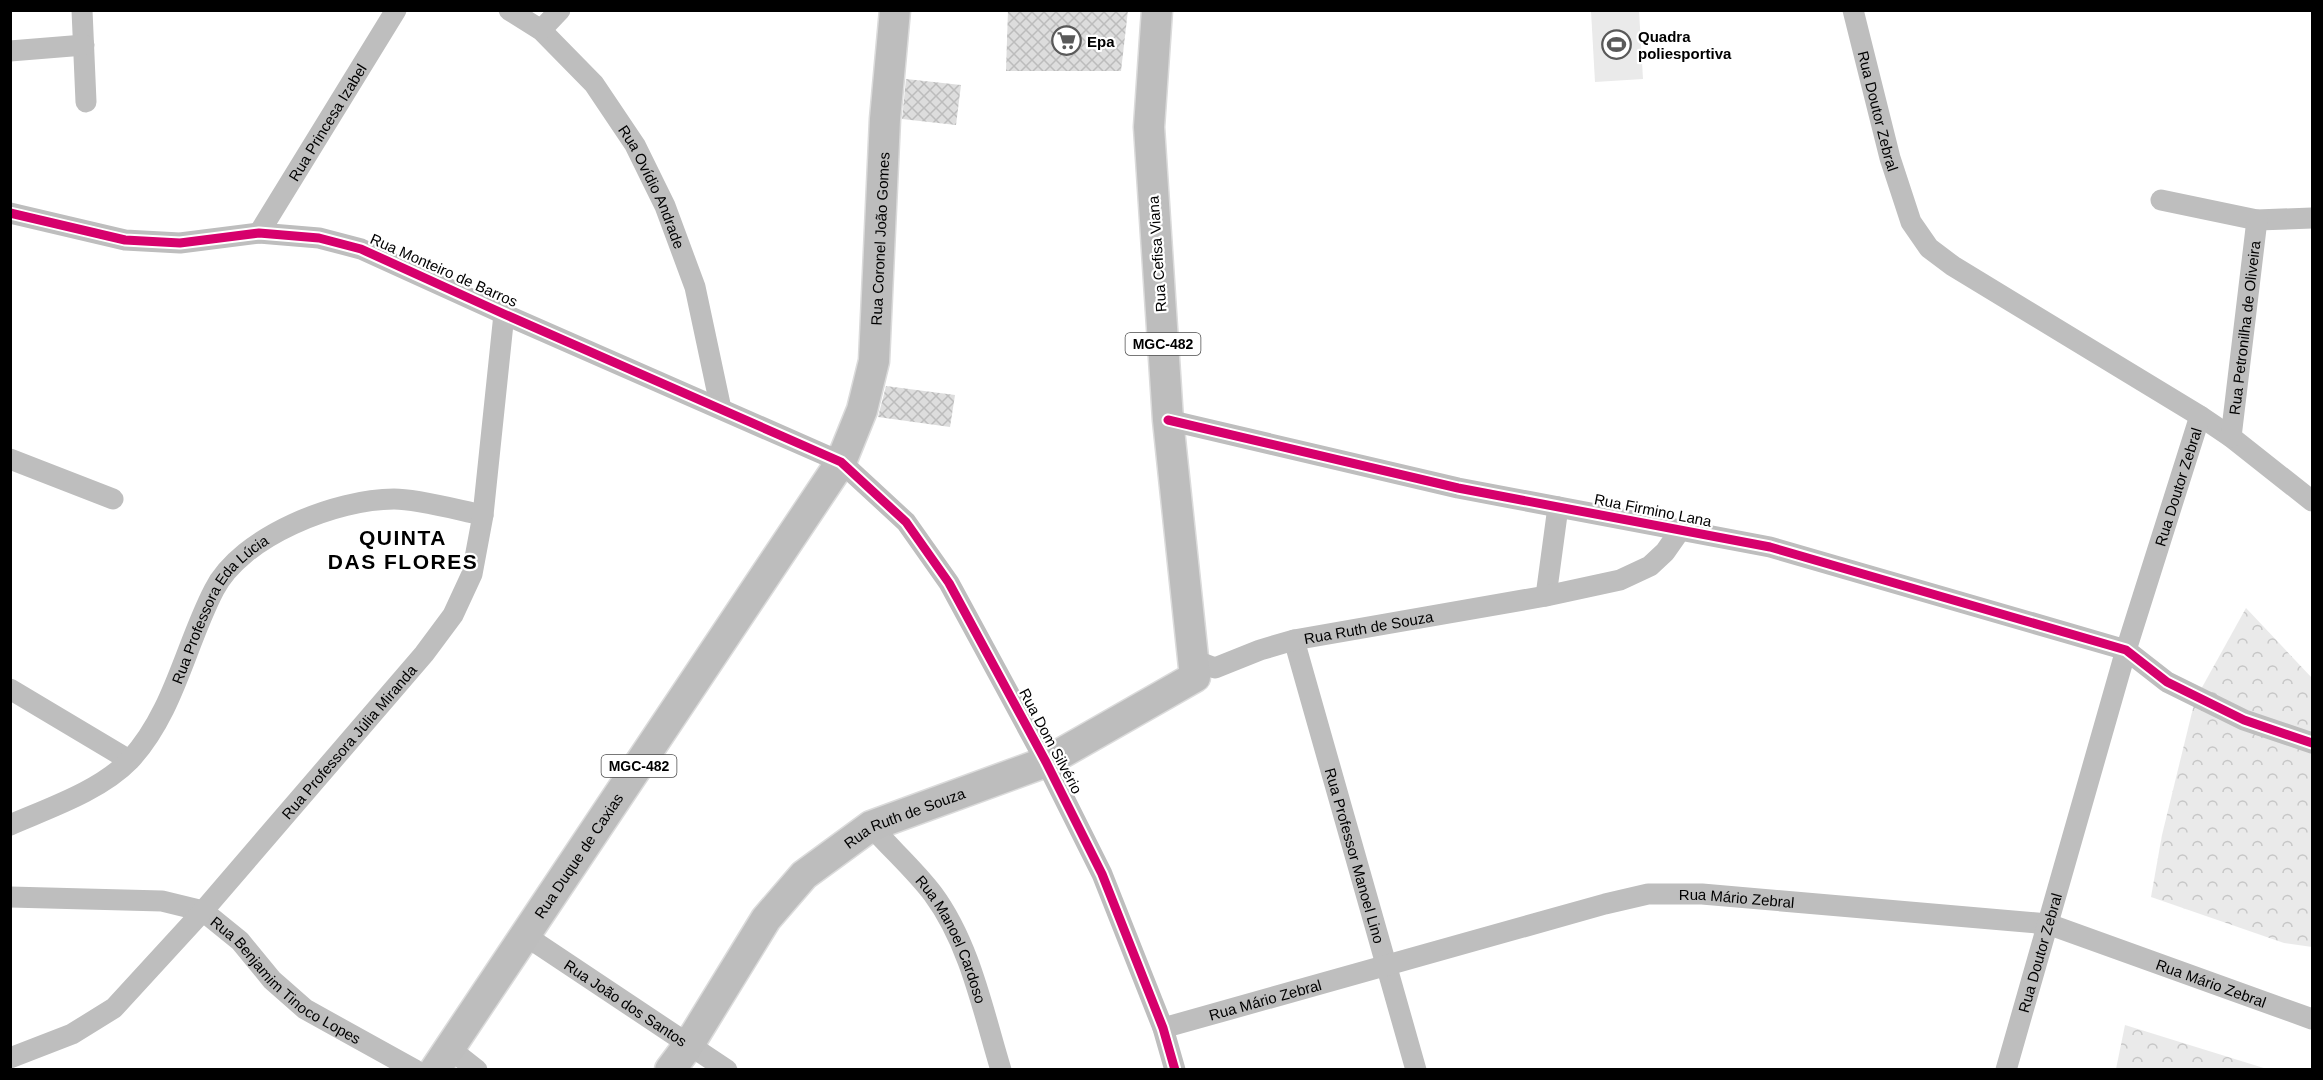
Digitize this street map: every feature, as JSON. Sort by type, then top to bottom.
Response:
[{"type":"highway","name":"Rua Coronel João Gomes","points":[[841,462],[862,410],[874,361],[885,119],[895,10]]},
{"type":"highway","name":"Rua Cefisa Viana","points":[[1157,10],[1149,127],[1168,420],[1195,668]]},
{"type":"highway","name":"Rua Duque de Caxias","points":[[442,1059],[841,462]]},
{"type":"highway","name":"Rua Ruth de Souza","points":[[670,1070],[688,1046],[766,919],[804,875],[871,826],[1046,762],[1195,668]]},
{"type":"street","points":[[82,10],[86,102]]},
{"type":"street","name":"Rua Princesa Izabel","points":[[259,233],[396,10]]},
{"type":"street","name":"Rua Ovídio Andrade","points":[[509,10],[541,30],[594,84],[635,145],[665,206],[695,287],[721,409]]},
{"type":"street","points":[[541,30],[560,10]]},
{"type":"street","name":"Rua Doutor Zebral","points":[[1853,10],[1890,158],[1911,222],[1929,248],[1953,266],[2200,417],[2126,650],[2007,1070]]},
{"type":"street","points":[[10,51],[84,45]]},
{"type":"street","points":[[2161,200],[2257,220],[2313,218]]},
{"type":"street","name":"Rua Monteiro de Barros","points":[[10,213],[125,240],[180,243],[259,233],[319,238],[361,249],[841,462]]},
{"type":"street","name":"Rua Petronilha de Oliveira","points":[[2231,437],[2257,220]]},
{"type":"street","name":"Rua Professora Júlia Miranda","points":[[10,1058],[72,1035],[114,1008],[203,911],[424,654],[453,615],[472,574],[483,515],[504,314]]},
{"type":"street","points":[[2200,417],[2231,437],[2313,501]]},
{"type":"street","name":"Rua Firmino Lana","points":[[1168,420],[1458,488],[1679,532],[1770,547],[2126,650]]},
{"type":"street","points":[[10,459],[113,499]]},
{"type":"street","name":"Rua Dom Silvério","points":[[841,462],[906,522],[949,583],[1046,762],[1102,874],[1163,1028],[1175,1070]]},
{"type":"street","name":"Rua Professora Eda Lúcia","points":[[10,825],[93,788],[129,760],[162,715],[214,588],[234,564],[258,542],[324,511],[362,501],[396,499],[483,515]]},
{"type":"street","points":[[1546,596],[1558,507]]},
{"type":"street","name":"Rua Ruth de Souza","points":[[1195,668],[1215,668],[1260,650],[1294,640],[1546,596],[1620,580],[1650,566],[1665,552],[1679,532]]},
{"type":"street","name":"Rua Professor Manoel Lino","points":[[1294,640],[1416,1070]]},
{"type":"street","points":[[2126,650],[2167,682],[2244,720],[2313,743]]},
{"type":"street","points":[[10,689],[129,760]]},
{"type":"street","name":"Rua Manoel Cardoso","points":[[871,826],[933,895],[955,932],[974,977],[1001,1070]]},
{"type":"street","name":"Rua Mário Zebral","points":[[1163,1028],[1648,894],[1702,894],[2048,924],[2313,1019]]},
{"type":"street","name":"Rua Benjamim Tinoco Lopes","points":[[10,897],[162,901],[203,911],[240,942],[273,980],[305,1009],[415,1070]]},
{"type":"street","name":"Rua João dos Santos","points":[[526,936],[726,1070]]},
{"type":"street","points":[[442,1059],[477,1070]]},
{"type":"green space","name":"Quadra poliesportiva","points":[[1591,11],[1639,11],[1643,79],[1595,82]]},
{"type":"green space","points":[[2246,608],[2312,678],[2312,947],[2284,943],[2151,897],[2162,835],[2195,700]]},
{"type":"green space","points":[[2125,1025],[2267,1069],[2116,1069]]},
{"type":"building","name":"Epa","points":[[1008,10],[1128,10],[1121,71],[1006,71]]},
{"type":"building","points":[[906,79],[961,85],[956,125],[902,119]]},
{"type":"building","points":[[886,386],[955,395],[950,427],[878,417]]},
{"type":"cycle path","points":[[10,213],[125,240],[180,243],[259,233],[319,238],[361,249],[841,462],[906,522],[949,583],[1046,762],[1102,874],[1163,1028],[1175,1070]]},
{"type":"cycle path","points":[[1168,420],[1458,488],[1770,547],[2126,650],[2167,682],[2244,720],[2312,743]]},
{"type":"place","name":"Epa","points":[[1066,41]]},
{"type":"place","name":"Quadra poliesportiva","points":[[1617,45]]},
{"type":"district","name":"QUINTA DAS FLORES","points":[[403,549]]}]
